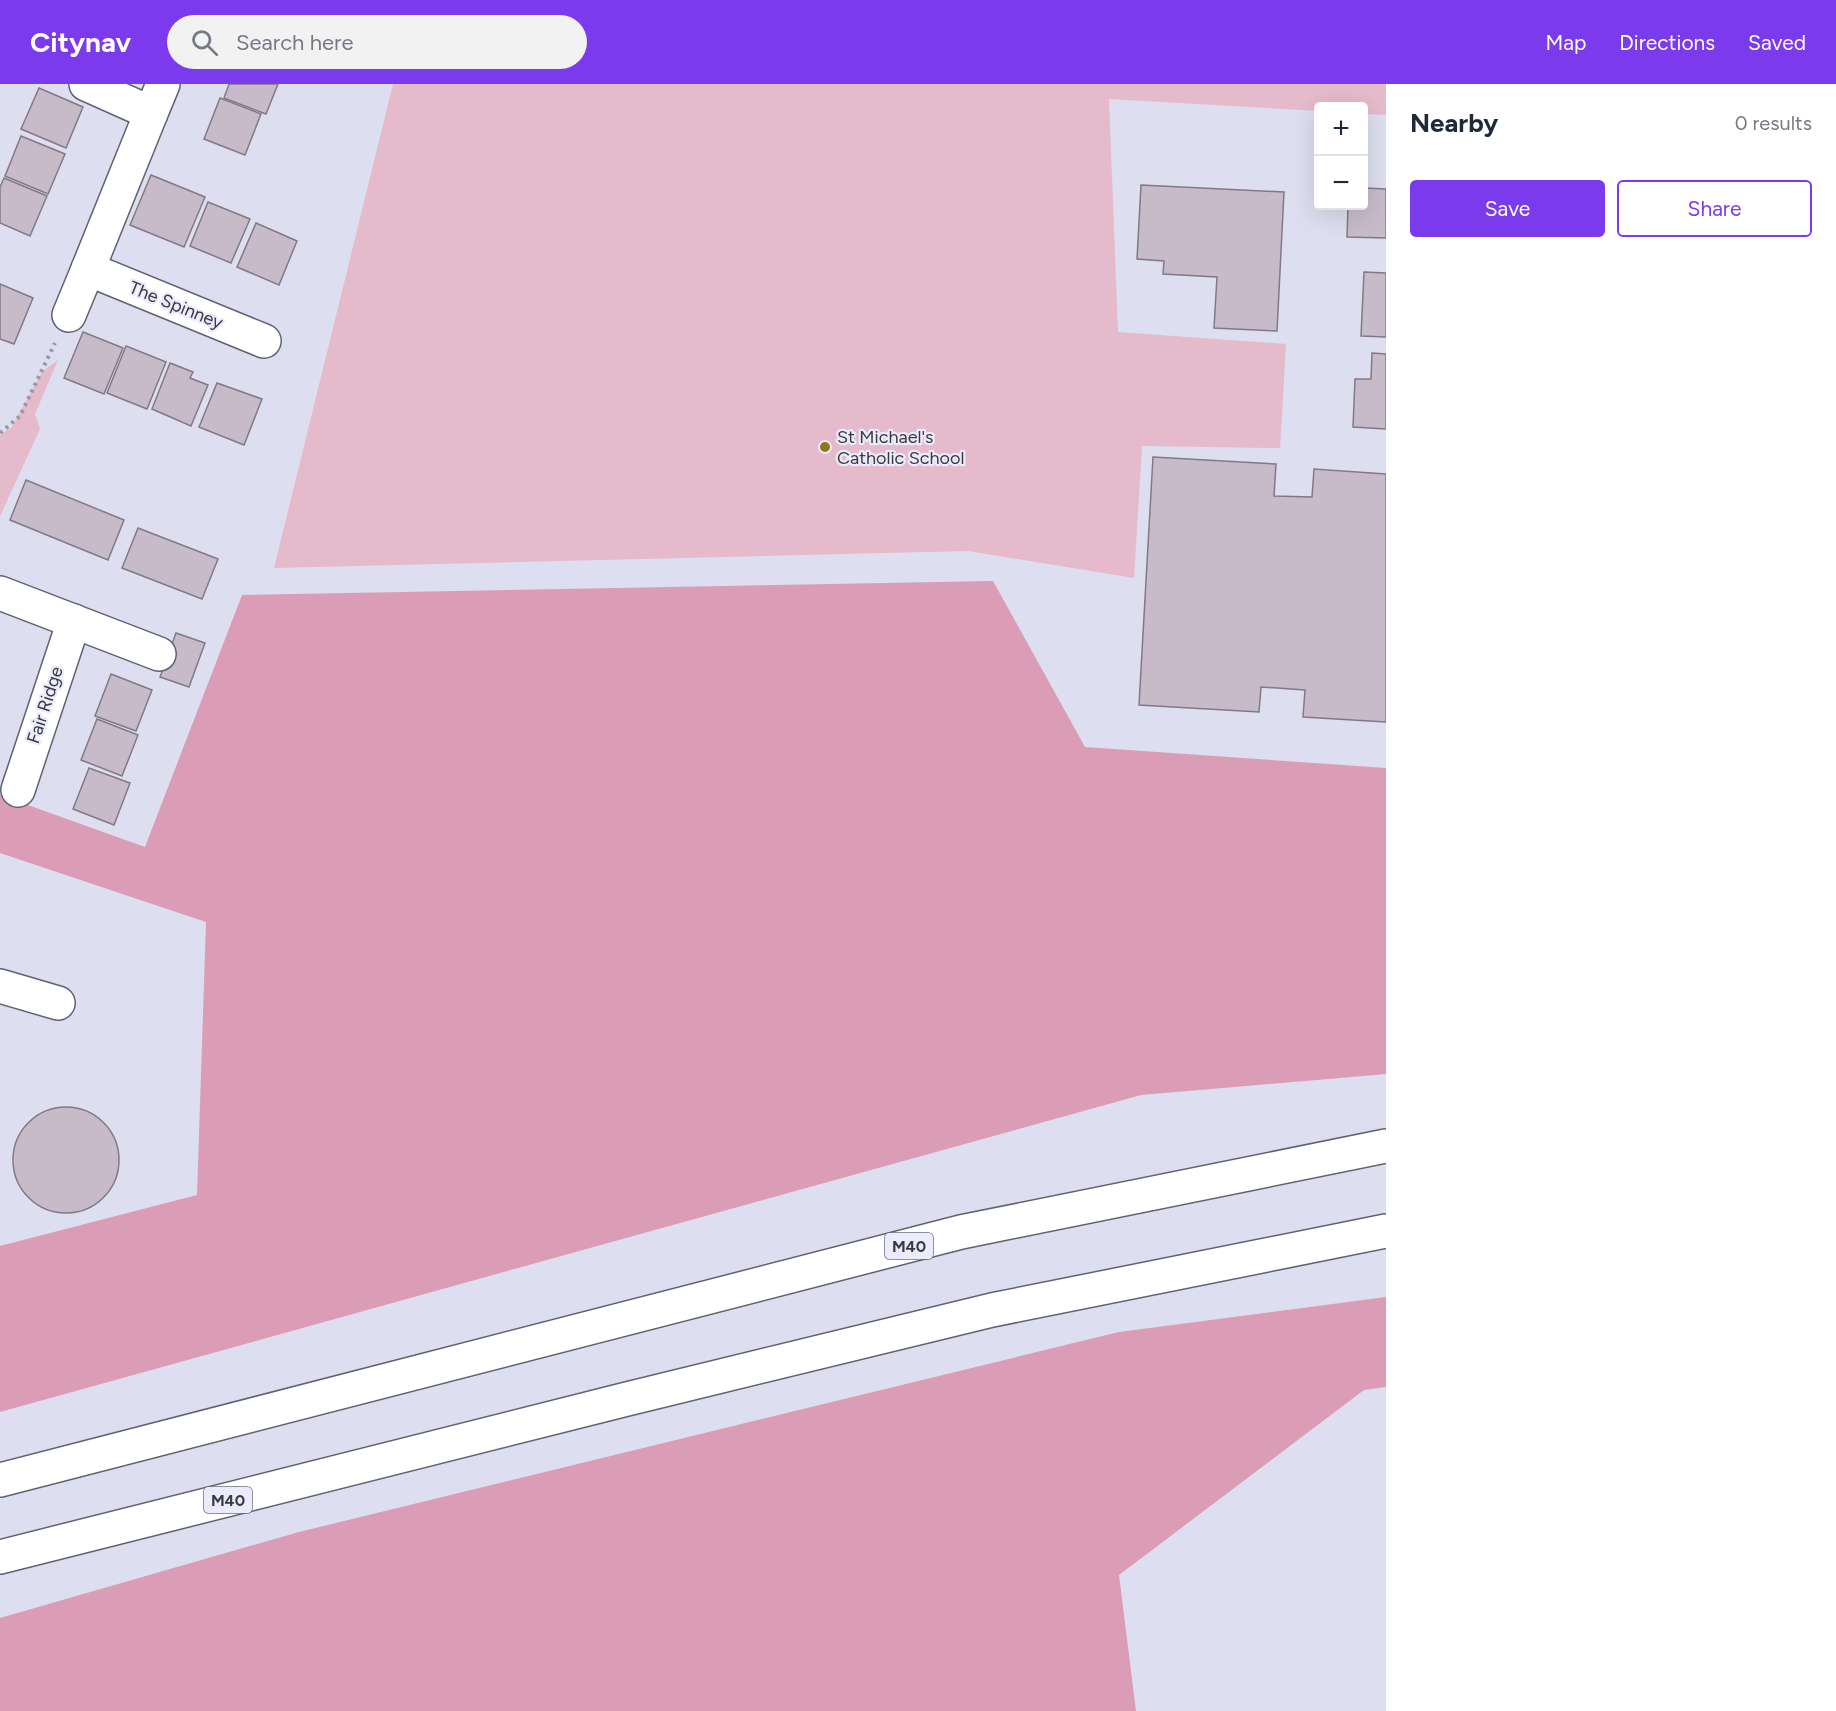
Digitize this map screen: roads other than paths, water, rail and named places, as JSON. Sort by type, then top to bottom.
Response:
[{"type":"main road","points":[[69,315],[157,98],[86,84]]},
{"type":"main road","name":"The Spinney","points":[[88,269],[264,340]]},
{"type":"main road","points":[[0,593],[159,654]]},
{"type":"main road","name":"Fair Ridge","points":[[18,789],[74,621]]},
{"type":"main road","points":[[0,986],[58,1003]]},
{"type":"main road","name":"M40","points":[[0,1480],[961,1232],[1386,1146]]},
{"type":"main road","name":"M40","points":[[0,1557],[627,1399],[992,1310],[1386,1231]]},
{"type":"place","name":"St Michael's Catholic School","points":[[825,447]]}]
